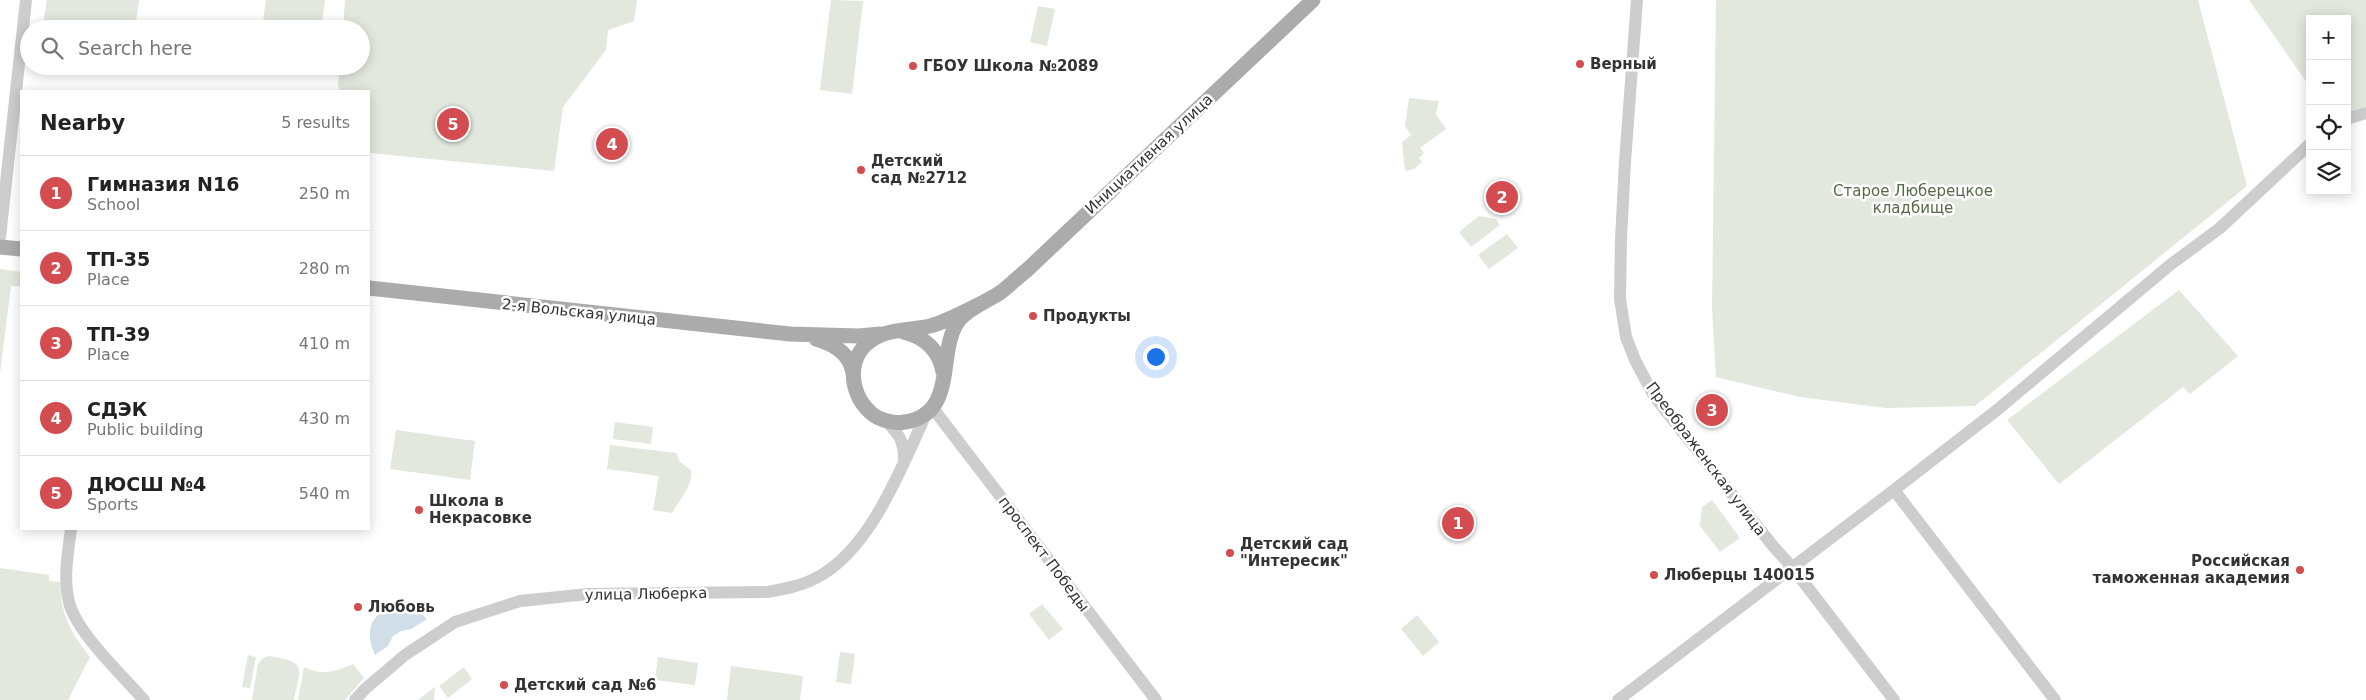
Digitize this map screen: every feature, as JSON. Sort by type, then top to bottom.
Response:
[{"type":"main road","name":"Инициативная улица","points":[[930,410],[941,393],[951,340],[956,326],[968,312],[1000,292],[1042,256],[1313,0]]},
{"type":"main road","points":[[0,247],[20,249]]},
{"type":"main road","name":"2-я Вольская улица","points":[[370,288],[790,334],[859,336],[892,332]]},
{"type":"main road","name":"Инициативная улица","points":[[853,373],[858,355],[866,345],[892,332],[940,322],[982,303]]},
{"type":"main road","points":[[892,332],[914,334],[925,340],[935,350],[941,362],[943,383]]},
{"type":"main road","name":"2-я Вольская улица","points":[[790,334],[820,340],[838,349],[849,360],[853,373]]},
{"type":"main road","points":[[853,373],[857,397],[872,414],[896,423],[907,422],[930,410]]},
{"type":"street","points":[[24,20],[26,0]]},
{"type":"street","name":"Преображенская улица","points":[[1637,0],[1625,162],[1620,299],[1626,337],[1635,360],[1654,396],[1773,546],[1792,567],[1894,700]]},
{"type":"street","points":[[0,237],[20,55]]},
{"type":"street","points":[[2351,118],[2366,113]]},
{"type":"street","points":[[1618,700],[1993,413],[2170,264],[2220,228],[2306,148]]},
{"type":"street","name":"улица Люберка","points":[[355,700],[405,655],[455,622],[520,601],[588,594],[768,592],[791,588],[816,579],[853,550],[866,533],[930,410]]},
{"type":"street","name":"проспект Победы","points":[[930,410],[1156,700]]},
{"type":"street","points":[[885,420],[899,434],[904,445],[904,461]]},
{"type":"street","points":[[1894,490],[2055,700]]},
{"type":"street","points":[[71,530],[66,584],[72,611],[83,631],[144,700]]},
{"type":"green space","points":[[47,0],[139,0],[136,20],[44,20]]},
{"type":"green space","points":[[266,0],[325,0],[322,20],[263,20]]},
{"type":"green space","points":[[345,0],[637,0],[634,21],[608,30],[606,50],[563,107],[554,171],[370,153],[370,90],[340,90],[338,84],[339,75],[370,75],[370,20],[344,20]]},
{"type":"green space","points":[[831,0],[863,1],[852,94],[820,90]]},
{"type":"green space","name":"Старое Люберецкое кладбище","points":[[1716,0],[2198,0],[2247,186],[1975,406],[1886,408],[1800,397],[1716,377],[1712,309]]},
{"type":"green space","points":[[2249,0],[2366,0],[2366,109],[2351,114],[2351,15],[2306,15],[2306,81]]},
{"type":"green space","points":[[1038,6],[1055,9],[1047,46],[1030,42]]},
{"type":"green space","points":[[1409,98],[1439,101],[1436,114],[1446,129],[1420,148],[1424,153],[1419,158],[1422,162],[1414,169],[1405,171],[1402,142],[1411,135],[1405,126]]},
{"type":"green space","points":[[1479,216],[1496,219],[1500,225],[1471,247],[1459,232]]},
{"type":"green space","points":[[1507,234],[1518,248],[1489,269],[1478,255]]},
{"type":"green space","points":[[0,269],[20,272],[20,286],[11,286],[0,373]]},
{"type":"green space","points":[[2179,290],[2238,356],[2190,394],[2183,387],[2059,484],[2007,420]]},
{"type":"green space","points":[[615,422],[653,427],[651,444],[613,439]]},
{"type":"green space","points":[[396,430],[475,441],[470,480],[390,469]]},
{"type":"green space","points":[[610,445],[676,453],[680,462],[691,470],[691,476],[685,492],[672,513],[653,510],[659,476],[607,469]]},
{"type":"green space","points":[[1712,500],[1740,538],[1720,552],[1700,526],[1702,507]]},
{"type":"green space","points":[[0,568],[49,575],[49,581],[60,582],[62,604],[68,622],[90,657],[68,700],[0,700]]},
{"type":"green space","points":[[1042,604],[1063,629],[1049,640],[1029,614]]},
{"type":"green space","points":[[1417,615],[1439,642],[1423,656],[1401,629]]},
{"type":"green space","points":[[840,652],[855,654],[851,684],[836,682]]},
{"type":"green space","points":[[248,655],[256,657],[250,688],[242,687]]},
{"type":"green space","points":[[269,656],[290,661],[298,668],[299,673],[294,700],[252,700],[258,664],[263,658]]},
{"type":"green space","points":[[658,657],[698,663],[695,685],[655,680]]},
{"type":"green space","points":[[353,664],[364,678],[345,700],[298,700],[304,667],[311,670],[328,672]]},
{"type":"green space","points":[[731,666],[803,676],[800,700],[727,700]]},
{"type":"green space","points":[[464,667],[472,679],[448,698],[439,686]]},
{"type":"green space","points":[[435,687],[434,700],[418,700]]},
{"type":"shaded area","points":[[406,606],[418,610],[427,619],[411,629],[401,631],[393,636],[388,646],[375,655],[370,635],[374,620],[386,610]]},
{"type":"place","name":"Верный","points":[[1580,64]]},
{"type":"place","name":"ГБОУ Школа №2089","points":[[913,66]]},
{"type":"place","name":"ДЮСШ №4","points":[[453,124]]},
{"type":"place","name":"СДЭК","points":[[612,144]]},
{"type":"place","name":"Детский сад №2712","points":[[861,170]]},
{"type":"place","name":"ТП-35","points":[[1502,197]]},
{"type":"place","name":"Продукты","points":[[1033,316]]},
{"type":"place","name":"ТП-39","points":[[1712,410]]},
{"type":"place","name":"Школа в Некрасовке","points":[[419,510]]},
{"type":"place","name":"Гимназия N16","points":[[1458,523]]},
{"type":"place","name":"Детский сад \"Интересик\"","points":[[1230,553]]},
{"type":"place","name":"Российская таможенная академия","points":[[2300,570]]},
{"type":"place","name":"Люберцы 140015","points":[[1654,575]]},
{"type":"place","name":"Любовь","points":[[358,607]]},
{"type":"place","name":"Детский сад №6","points":[[504,685]]}]
